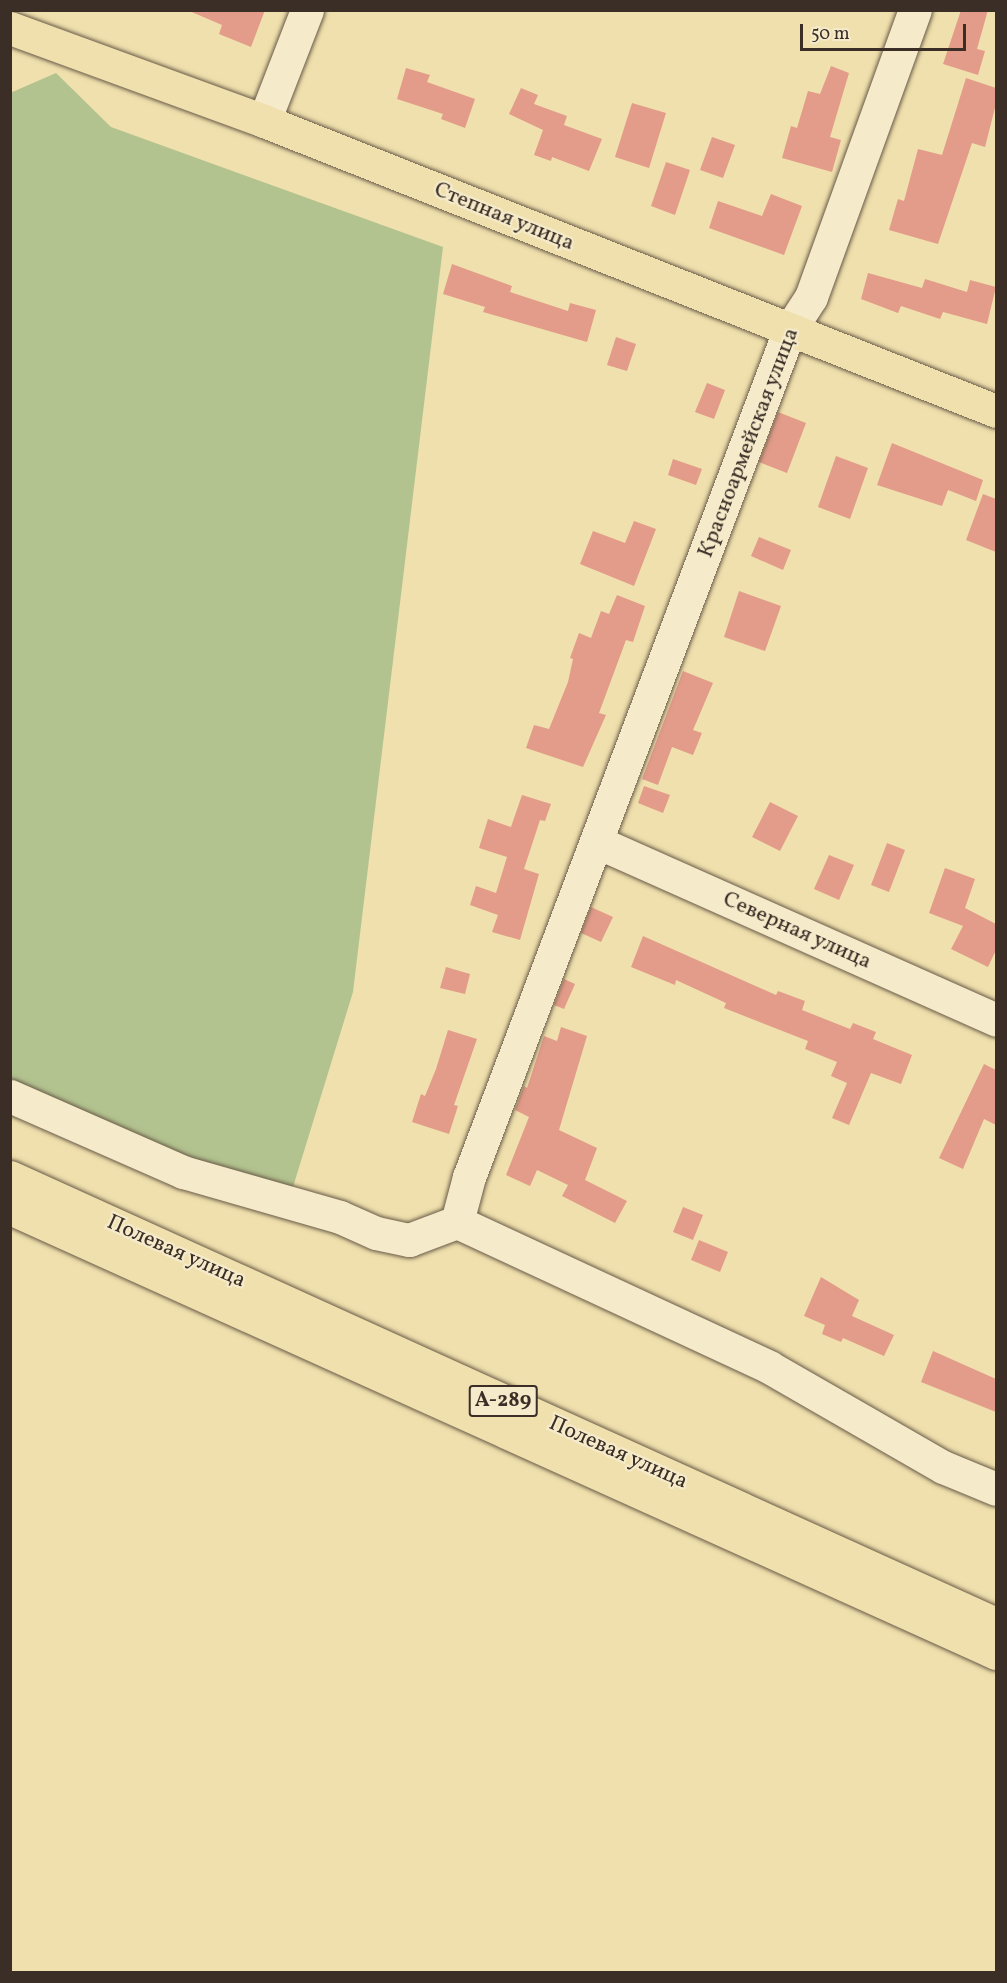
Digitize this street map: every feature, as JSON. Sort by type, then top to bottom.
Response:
[{"type":"main road","name":"Степная улица","points":[[10,28],[264,121],[789,331],[996,411]]},
{"type":"main road","name":"Полевая улица","points":[[10,1178],[996,1624]]},
{"type":"main road","name":"Полевая улица","points":[[10,1208],[996,1653]]},
{"type":"street","points":[[264,121],[307,10]]},
{"type":"street","name":"Красноармейская улица","points":[[457,1222],[469,1177],[789,331],[811,297],[915,10]]},
{"type":"street","name":"Северная улица","points":[[597,842],[996,1020]]},
{"type":"street","points":[[10,1096],[183,1172],[340,1217],[376,1233],[409,1240],[457,1222],[769,1367],[943,1467],[996,1489]]},
{"type":"green space","points":[[56,73],[111,127],[443,247],[353,992],[285,1213],[11,1089],[10,93]]},
{"type":"building","points":[[187,10],[265,10],[251,47],[219,34],[222,25]]},
{"type":"building","points":[[961,10],[988,10],[977,49],[985,51],[978,75],[943,64]]},
{"type":"building","points":[[831,66],[849,73],[830,137],[841,140],[832,172],[782,158],[791,126],[797,128],[808,91],[820,94]]},
{"type":"building","points":[[406,68],[430,75],[427,82],[475,99],[465,128],[441,119],[443,114],[397,99]]},
{"type":"building","points":[[966,78],[996,88],[996,104],[985,147],[972,143],[938,244],[889,230],[898,199],[904,201],[918,149],[942,155]]},
{"type":"building","points":[[521,88],[538,95],[534,104],[567,116],[564,125],[602,139],[589,171],[552,157],[551,161],[534,155],[543,130],[509,114]]},
{"type":"building","points":[[632,103],[666,113],[649,168],[615,157]]},
{"type":"building","points":[[712,137],[735,145],[723,178],[700,170]]},
{"type":"building","points":[[666,162],[690,170],[675,215],[651,206]]},
{"type":"building","points":[[771,194],[802,206],[784,255],[709,228],[718,201],[762,216]]},
{"type":"building","points":[[452,264],[512,286],[510,292],[568,311],[570,303],[596,310],[587,342],[483,312],[485,307],[443,294]]},
{"type":"building","points":[[868,273],[922,288],[925,279],[967,292],[970,280],[996,287],[987,324],[943,312],[940,319],[901,306],[898,313],[861,299]]},
{"type":"building","points":[[616,337],[636,344],[627,371],[607,365]]},
{"type":"building","points":[[707,383],[725,390],[714,419],[695,412]]},
{"type":"building","points":[[778,412],[806,423],[787,473],[759,462]]},
{"type":"building","points":[[892,443],[983,480],[976,501],[948,490],[942,506],[877,485]]},
{"type":"building","points":[[836,456],[868,468],[850,519],[818,507]]},
{"type":"building","points":[[673,459],[702,469],[696,485],[668,475]]},
{"type":"building","points":[[983,494],[996,499],[996,552],[966,540]]},
{"type":"building","points":[[634,521],[656,529],[634,586],[580,564],[593,531],[625,543]]},
{"type":"building","points":[[759,537],[791,550],[783,570],[751,556]]},
{"type":"building","points":[[739,591],[781,606],[765,651],[724,637]]},
{"type":"building","points":[[617,595],[645,606],[633,642],[626,640],[599,713],[606,715],[583,767],[526,748],[534,725],[549,729],[568,682],[573,659],[570,658],[579,633],[591,638],[601,611],[609,614]]},
{"type":"building","points":[[683,671],[713,683],[693,730],[702,733],[693,755],[672,747],[658,785],[642,779]]},
{"type":"building","points":[[644,786],[670,795],[663,813],[638,803]]},
{"type":"building","points":[[522,795],[551,804],[545,821],[540,820],[524,869],[539,874],[520,940],[492,932],[498,915],[470,905],[476,886],[496,893],[507,857],[479,848],[488,819],[511,827]]},
{"type":"building","points":[[770,802],[798,816],[780,851],[752,837]]},
{"type":"building","points":[[887,843],[905,850],[889,892],[871,885]]},
{"type":"building","points":[[829,855],[854,865],[839,900],[814,889]]},
{"type":"building","points":[[945,868],[975,879],[965,908],[996,924],[996,950],[988,967],[951,949],[963,926],[929,913]]},
{"type":"building","points":[[591,907],[613,917],[601,942],[581,933]]},
{"type":"building","points":[[643,936],[776,995],[778,991],[805,1001],[802,1010],[850,1029],[853,1023],[876,1032],[873,1039],[912,1055],[901,1084],[871,1073],[849,1125],[832,1118],[847,1083],[831,1076],[837,1062],[805,1049],[808,1041],[724,1008],[726,1003],[676,980],[675,985],[631,967]]},
{"type":"building","points":[[446,967],[470,974],[465,994],[440,988]]},
{"type":"building","points":[[564,979],[575,984],[564,1009],[554,1005]]},
{"type":"building","points":[[561,1027],[587,1036],[559,1130],[597,1148],[585,1180],[627,1201],[615,1223],[562,1196],[568,1185],[537,1170],[530,1186],[506,1175],[529,1117],[515,1110],[524,1086],[527,1088],[544,1036],[557,1041]]},
{"type":"building","points":[[448,1030],[477,1039],[454,1105],[458,1106],[449,1134],[412,1122],[421,1094],[425,1096],[436,1069]]},
{"type":"building","points":[[984,1064],[996,1070],[996,1125],[984,1119],[963,1169],[939,1158]]},
{"type":"building","points":[[683,1207],[703,1215],[693,1240],[673,1232]]},
{"type":"building","points":[[699,1240],[728,1252],[720,1272],[691,1260]]},
{"type":"building","points":[[821,1277],[859,1300],[852,1316],[894,1335],[884,1356],[843,1338],[841,1342],[822,1334],[825,1325],[804,1316]]},
{"type":"building","points":[[933,1351],[996,1379],[996,1412],[921,1382]]}]
